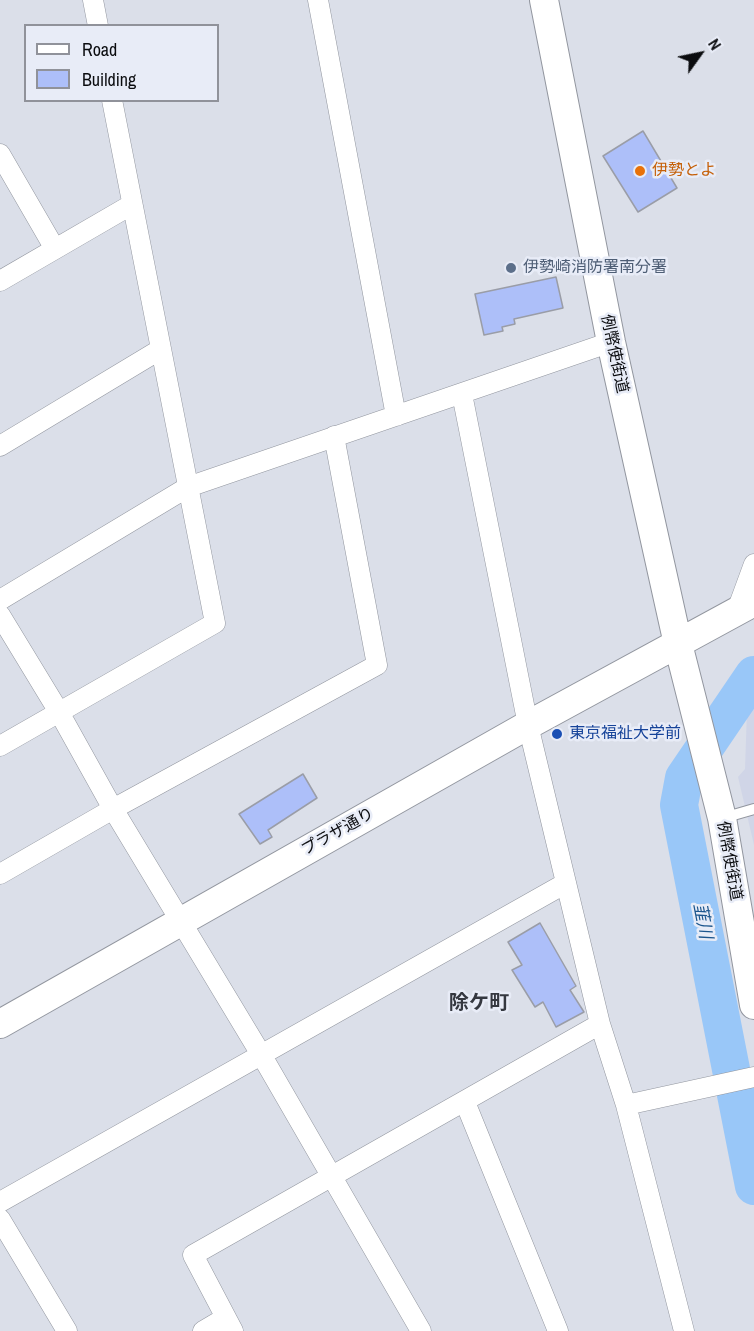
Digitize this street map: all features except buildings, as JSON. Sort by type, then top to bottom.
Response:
[{"type":"main road","name":"例幣使街道","points":[[544,0],[611,342],[678,645],[722,819],[754,1005]]},
{"type":"main road","name":"プラザ通り","points":[[0,1024],[528,725],[745,608]]},
{"type":"street","points":[[93,0],[98,24]]},
{"type":"street","points":[[318,0],[396,416]]},
{"type":"street","points":[[0,746],[215,623],[112,102]]},
{"type":"street","points":[[0,154],[55,249]]},
{"type":"street","points":[[0,281],[131,205]]},
{"type":"street","points":[[0,600],[188,487],[611,342]]},
{"type":"street","points":[[0,446],[161,349]]},
{"type":"street","points":[[462,394],[528,725],[600,1024],[626,1105],[684,1331]]},
{"type":"street","points":[[0,874],[113,809],[377,665],[334,436]]},
{"type":"street","points":[[745,608],[754,564]]},
{"type":"street","points":[[0,615],[59,712],[113,809],[262,1056],[421,1331]]},
{"type":"street","points":[[0,1202],[566,883]]},
{"type":"street","points":[[203,1331],[229,1325],[193,1255],[600,1024]]},
{"type":"street","points":[[626,1105],[754,1077]]},
{"type":"street","points":[[465,1102],[558,1331]]},
{"type":"street","points":[[0,1219],[67,1331]]},
{"type":"lane","points":[[722,819],[754,809]]},
{"type":"shaded area","points":[[754,698],[754,845],[738,777],[745,769],[747,710]]},
{"type":"waterway","name":"韮川","points":[[754,675],[684,778],[679,805],[754,1186]]},
{"type":"place","name":"伊勢とよ","points":[[640,171]]},
{"type":"place","name":"伊勢崎消防署南分署","points":[[511,268]]},
{"type":"place","name":"東京福祉大学前","points":[[557,734]]},
{"type":"district","name":"除ケ町","points":[[479,1004]]}]
